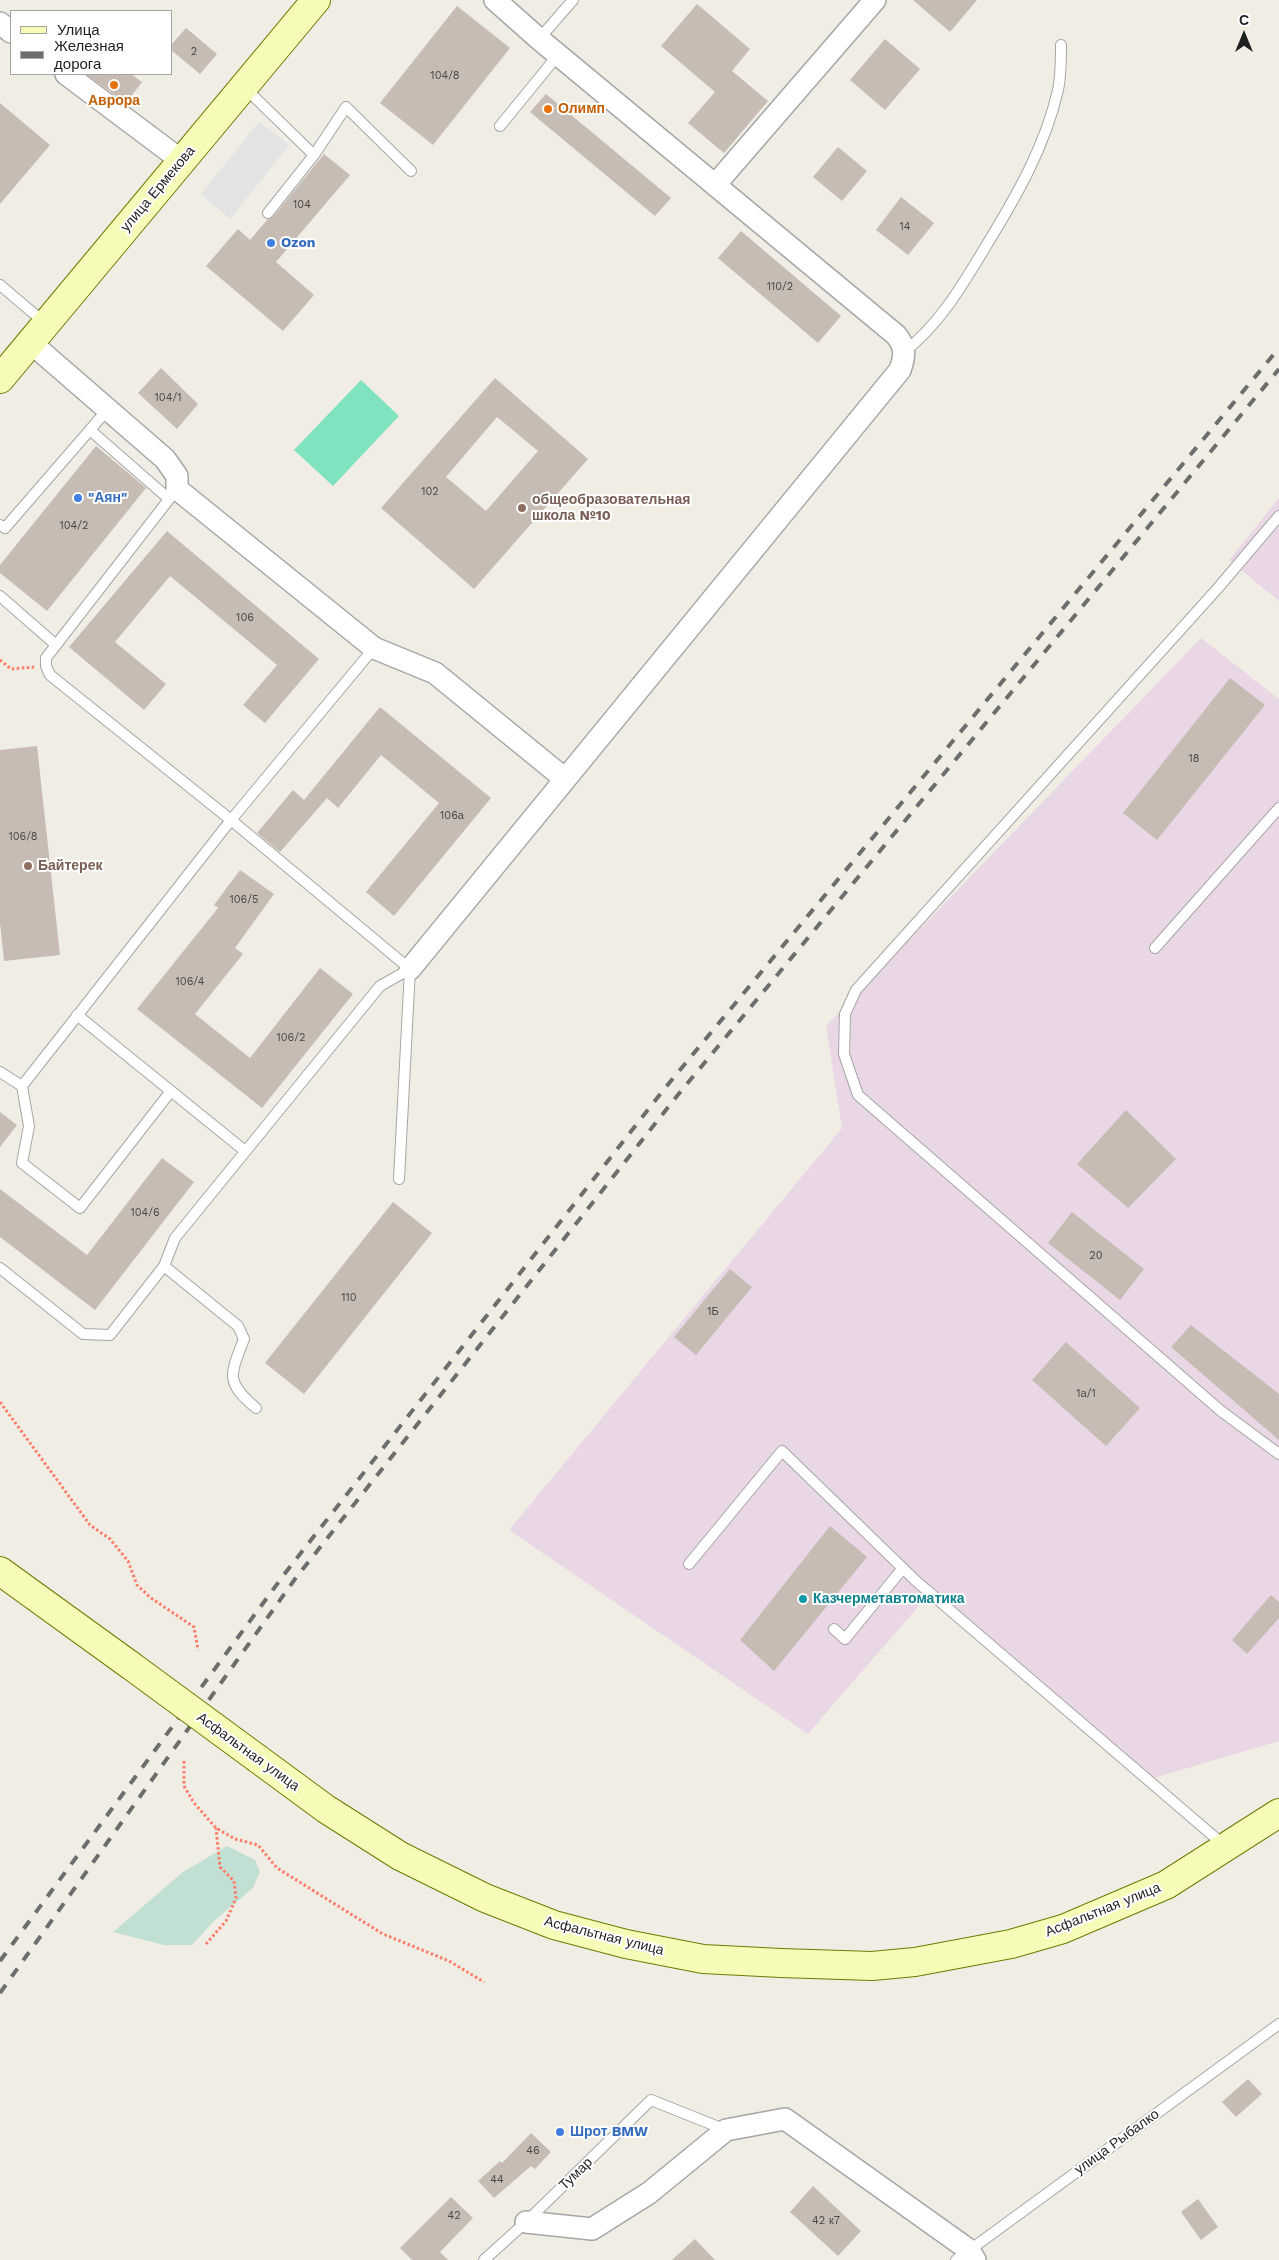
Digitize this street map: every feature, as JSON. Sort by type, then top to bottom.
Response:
[{"type":"main road","name":"улица Ермекова","points":[[0,379],[316,0]]},
{"type":"main road","name":"Асфальтная улица","points":[[0,1571],[326,1809],[400,1856],[485,1898],[554,1925],[626,1944],[703,1959],[872,1966],[915,1962],[1011,1944],[1063,1929],[1166,1885],[1279,1813]]},
{"type":"street","points":[[410,969],[900,370],[904,351],[903,343],[896,335],[539,40],[496,0]]},
{"type":"street","points":[[715,185],[874,0]]},
{"type":"street","points":[[0,23],[10,31]]},
{"type":"street","points":[[67,75],[182,162]]},
{"type":"street","points":[[38,333],[108,409],[165,459],[177,476],[173,494],[374,648],[435,673],[565,779]]},
{"type":"street","points":[[526,2222],[592,2229],[649,2193],[726,2130],[785,2119],[967,2257]]},
{"type":"lane","points":[[539,40],[573,0]]},
{"type":"lane","points":[[904,351],[920,339],[937,320],[968,275],[1026,177],[1039,150],[1058,90],[1061,45]]},
{"type":"lane","points":[[500,126],[558,55]]},
{"type":"lane","points":[[244,87],[314,155]]},
{"type":"lane","points":[[268,213],[314,155],[346,107],[411,171]]},
{"type":"lane","points":[[0,285],[38,333]]},
{"type":"lane","points":[[2,529],[108,409]]},
{"type":"lane","points":[[90,430],[173,494],[46,658],[46,666],[50,675],[231,820],[410,969]]},
{"type":"lane","points":[[1279,516],[1218,588],[856,990],[845,1014],[844,1054],[858,1096],[1221,1411],[1279,1454]]},
{"type":"lane","points":[[0,596],[56,645]]},
{"type":"lane","points":[[22,1086],[231,820],[374,648]]},
{"type":"lane","points":[[1155,948],[1279,808]]},
{"type":"lane","points":[[0,1268],[83,1334],[110,1335],[164,1266],[174,1238],[380,986],[410,969]]},
{"type":"lane","points":[[399,1179],[410,969]]},
{"type":"lane","points":[[77,1015],[245,1151]]},
{"type":"lane","points":[[0,1072],[22,1086],[29,1126],[22,1163],[80,1208],[172,1091]]},
{"type":"lane","points":[[164,1266],[238,1326],[244,1340],[231,1372],[238,1393],[256,1408]]},
{"type":"lane","points":[[689,1564],[782,1451],[903,1568],[1225,1847]]},
{"type":"lane","points":[[834,1629],[845,1639],[903,1568]]},
{"type":"lane","name":"улица Рыбалко","points":[[967,2257],[1279,2024]]},
{"type":"lane","name":"Тумар","points":[[484,2260],[526,2222],[651,2100],[726,2130]]},
{"type":"path","points":[[0,660],[11,669],[46,666]]},
{"type":"path","points":[[0,1402],[85,1519],[90,1525],[110,1539],[128,1561],[137,1585],[151,1598],[194,1627],[198,1650]]},
{"type":"path","points":[[184,1761],[184,1786],[194,1803],[216,1828],[235,1839],[258,1845],[277,1868],[383,1934],[449,1961],[484,1982]]},
{"type":"path","points":[[206,1944],[226,1921],[236,1898],[234,1881],[220,1867],[216,1828]]},
{"type":"shaded area","points":[[259,122],[289,145],[230,219],[201,194]]},
{"type":"shaded area","points":[[1279,498],[1279,601],[1229,560]]},
{"type":"shaded area","points":[[1201,638],[1279,699],[1279,1741],[1147,1780],[929,1594],[808,1734],[509,1530],[842,1128],[826,1026]]},
{"type":"green space","points":[[361,380],[399,416],[333,486],[294,450]]},
{"type":"green space","points":[[227,1846],[255,1860],[260,1872],[253,1888],[215,1920],[192,1945],[164,1945],[113,1932],[183,1872]]},
{"type":"building","points":[[913,0],[977,0],[950,32]]},
{"type":"building","points":[[697,4],[750,49],[732,71],[768,101],[724,153],[688,123],[715,92],[661,46]]},
{"type":"building","points":[[457,6],[510,48],[433,145],[380,103]]},
{"type":"building","points":[[186,28],[217,54],[200,74],[172,51],[172,44]]},
{"type":"building","points":[[885,39],[920,69],[885,110],[850,80]]},
{"type":"building","points":[[87,75],[132,75],[142,82],[126,103]]},
{"type":"building","points":[[546,94],[671,198],[655,216],[530,112]]},
{"type":"building","points":[[0,103],[50,145],[0,204]]},
{"type":"building","points":[[838,147],[867,171],[842,201],[813,177]]},
{"type":"building","points":[[324,154],[350,175],[276,262],[314,295],[283,331],[206,266],[238,229],[250,240],[267,220],[273,217]]},
{"type":"building","points":[[901,197],[934,223],[908,255],[876,230]]},
{"type":"building","points":[[741,231],[841,316],[818,343],[718,258]]},
{"type":"building","points":[[161,368],[198,404],[177,429],[138,393]]},
{"type":"building","points":[[495,378],[588,459],[474,589],[381,508]],"holes":[[[497,417],[538,451],[486,511],[446,477]]]},
{"type":"building","points":[[96,446],[146,488],[47,611],[0,573],[0,565]]},
{"type":"building","points":[[167,531],[319,659],[265,723],[243,705],[277,665],[170,576],[115,642],[166,684],[144,710],[69,647]]},
{"type":"building","points":[[1230,678],[1265,705],[1157,840],[1123,813]]},
{"type":"building","points":[[380,707],[491,798],[394,916],[366,892],[439,803],[381,755],[338,808],[327,798],[280,852],[257,833],[293,790],[304,800]]},
{"type":"building","points":[[37,746],[60,955],[4,961],[0,923],[0,750]]},
{"type":"building","points":[[240,870],[274,894],[235,948],[243,954],[195,1014],[250,1058],[320,968],[353,994],[262,1108],[137,1009],[218,908],[214,905]]},
{"type":"building","points":[[1126,1110],[1176,1159],[1128,1208],[1077,1164]]},
{"type":"building","points":[[0,1112],[17,1125],[0,1147]]},
{"type":"building","points":[[162,1158],[194,1182],[95,1310],[0,1237],[0,1189],[87,1255]]},
{"type":"building","points":[[393,1202],[432,1233],[304,1394],[265,1363]]},
{"type":"building","points":[[1072,1212],[1144,1269],[1120,1300],[1048,1243]]},
{"type":"building","points":[[730,1269],[752,1287],[696,1355],[674,1337]]},
{"type":"building","points":[[1191,1325],[1279,1394],[1279,1440],[1171,1347]]},
{"type":"building","points":[[1066,1342],[1140,1408],[1106,1446],[1032,1380]]},
{"type":"building","name":"Казчерметавтоматика","points":[[830,1526],[867,1557],[774,1671],[740,1640]]},
{"type":"building","points":[[1271,1595],[1279,1602],[1279,1618],[1247,1654],[1232,1640]]},
{"type":"building","points":[[1248,2079],[1262,2094],[1236,2117],[1222,2102]]},
{"type":"building","points":[[531,2133],[551,2152],[535,2169],[531,2166],[494,2198],[478,2181],[500,2161],[502,2163]]},
{"type":"building","points":[[813,2186],[861,2231],[838,2256],[790,2212]]},
{"type":"building","points":[[451,2197],[473,2218],[440,2252],[448,2260],[412,2260],[400,2248]]},
{"type":"building","points":[[1198,2199],[1218,2227],[1201,2240],[1181,2212]]},
{"type":"building","points":[[695,2239],[715,2260],[672,2260]]},
{"type":"railway","points":[[0,1961],[286,1572],[665,1088],[1279,348]]},
{"type":"railway","points":[[0,1993],[295,1579],[677,1096],[1279,369]]},
{"type":"place","name":"Аврора","points":[[114,85]]},
{"type":"place","name":"Олимп","points":[[548,109]]},
{"type":"place","name":"Ozon","points":[[271,243]]},
{"type":"place","name":"\"Аян\"","points":[[78,498]]},
{"type":"place","name":"общеобразовательная школа №10","points":[[522,508]]},
{"type":"place","name":"Байтерек","points":[[28,866]]},
{"type":"place","name":"Казчерметавтоматика","points":[[803,1599]]},
{"type":"place","name":"Шрот BMW","points":[[560,2132]]}]
